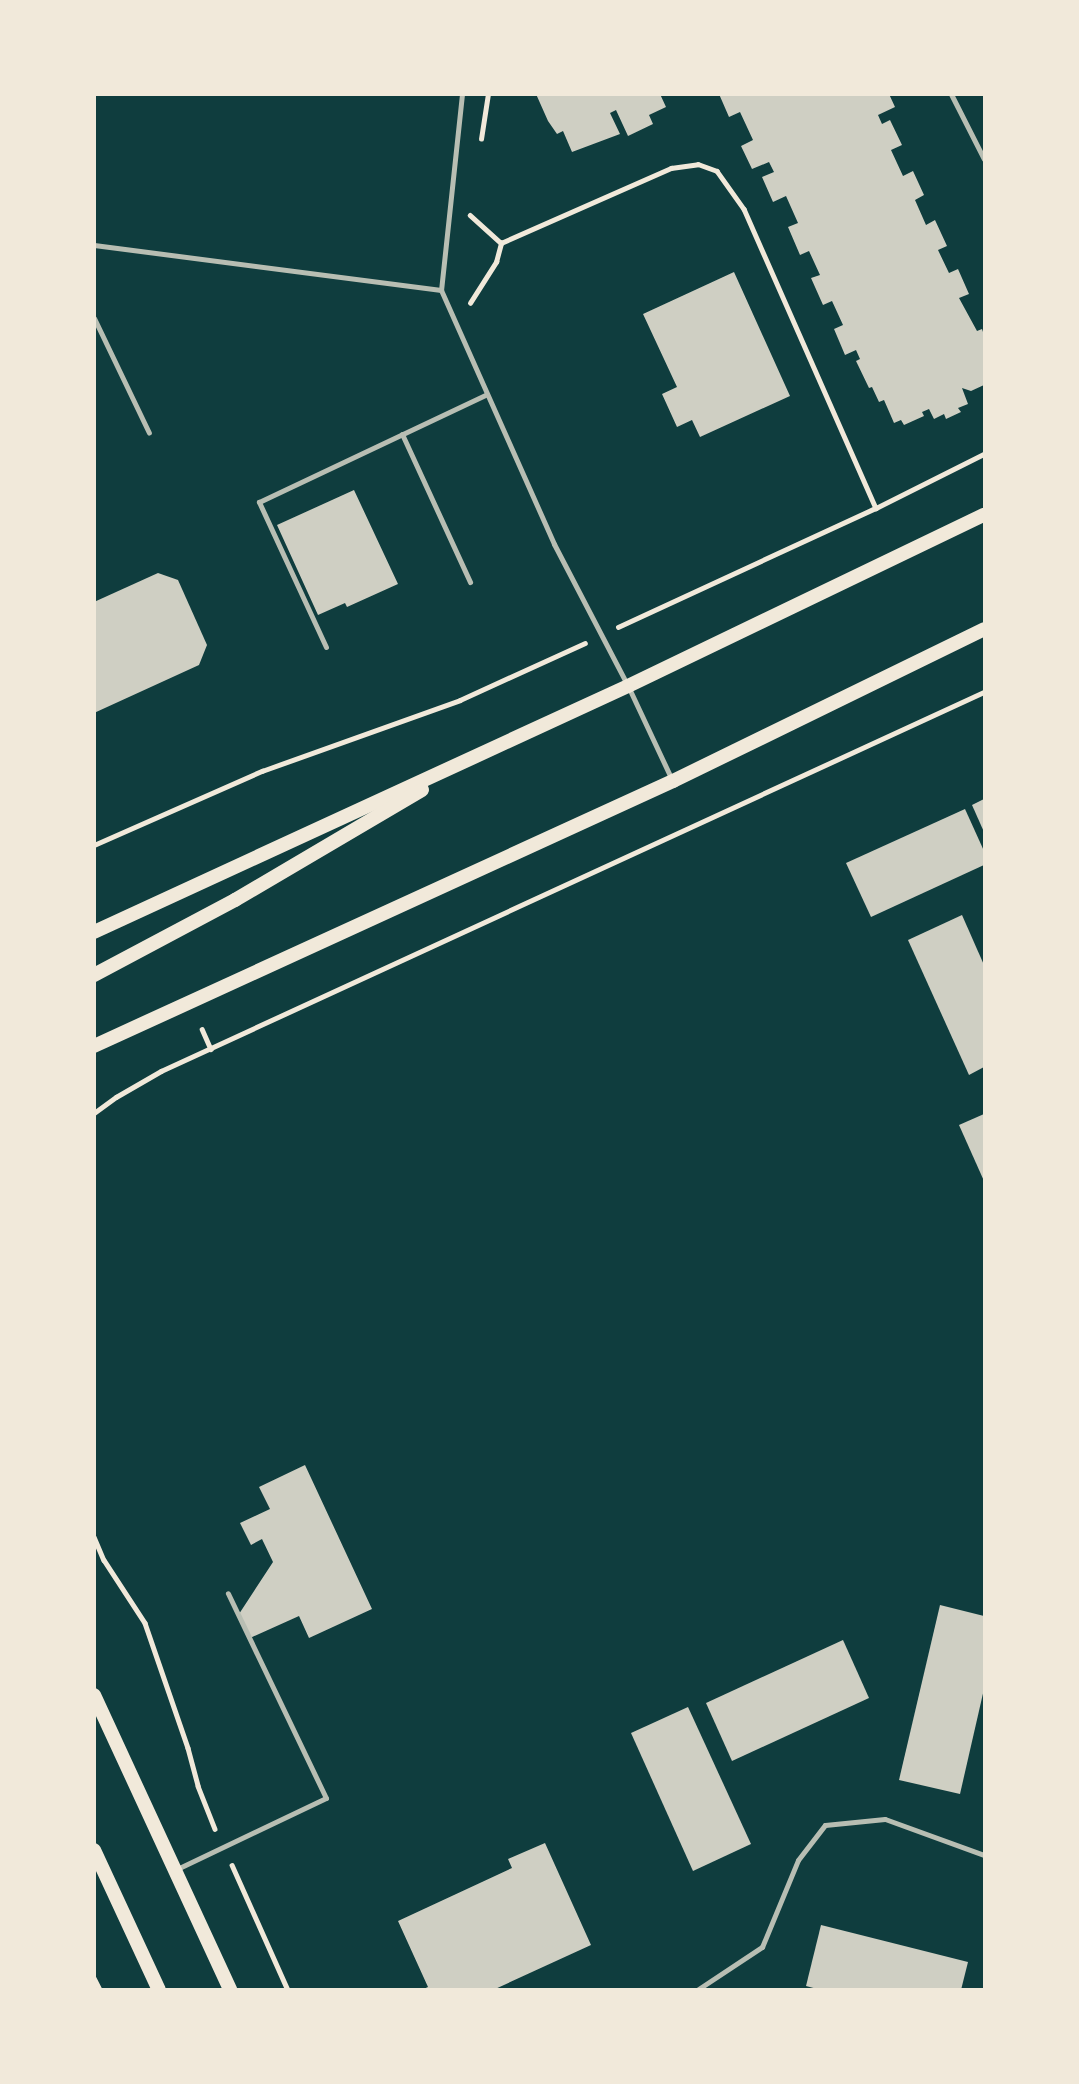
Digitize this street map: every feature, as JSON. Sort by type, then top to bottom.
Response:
[{"type":"main road","points":[[94,932],[628,686],[985,515]]},
{"type":"main road","points":[[95,1046],[673,781],[985,629]]},
{"type":"main road","points":[[94,975],[235,900],[493,748]]},
{"type":"main road","points":[[94,926],[114,923]]},
{"type":"main road","points":[[94,1695],[230,1990]]},
{"type":"main road","points":[[94,1850],[159,1990]]},
{"type":"lane","points":[[462,94],[441,290],[554,544],[628,686],[673,781]]},
{"type":"lane","points":[[951,94],[985,159]]},
{"type":"lane","points":[[94,245],[441,290]]},
{"type":"lane","points":[[94,318],[149,433]]},
{"type":"lane","points":[[326,647],[259,502],[487,394]]},
{"type":"lane","points":[[402,434],[470,582]]},
{"type":"lane","points":[[174,1871],[326,1798],[228,1593]]},
{"type":"lane","points":[[697,1990],[762,1947],[798,1860],[825,1825],[885,1819],[985,1855]]},
{"type":"path","points":[[480,148],[488,94]]},
{"type":"path","points":[[501,243],[671,168],[698,164],[717,171],[744,209],[876,508]]},
{"type":"path","points":[[468,214],[501,243]]},
{"type":"path","points":[[453,318],[466,308],[480,288],[496,262],[501,243]]},
{"type":"path","points":[[94,845],[262,771],[460,700],[876,508],[985,454]]},
{"type":"path","points":[[94,1114],[116,1097],[160,1072],[985,692]]},
{"type":"path","points":[[202,1029],[211,1049]]},
{"type":"path","points":[[94,1537],[104,1560],[145,1623],[205,1806],[288,1990]]},
{"type":"path","points":[[94,1978],[100,1990]]},
{"type":"building","points":[[536,94],[660,94],[666,107],[649,115],[653,124],[628,136],[616,110],[610,113],[620,134],[572,152],[563,131],[557,134],[548,121]]},
{"type":"building","points":[[719,94],[889,94],[895,107],[878,115],[882,124],[890,120],[902,145],[891,150],[903,176],[913,171],[924,195],[915,200],[926,225],[935,220],[947,246],[938,250],[949,273],[958,269],[969,294],[959,298],[977,331],[982,329],[984,335],[984,385],[971,391],[962,388],[968,404],[958,408],[961,412],[946,419],[944,414],[934,419],[929,409],[922,412],[924,416],[904,425],[901,420],[894,423],[884,400],[879,402],[872,387],[869,388],[856,361],[860,359],[856,350],[845,355],[834,329],[843,325],[832,301],[823,305],[811,278],[820,275],[809,251],[800,255],[788,227],[798,223],[786,196],[773,202],[762,177],[774,172],[769,162],[752,169],[741,146],[753,140],[740,112],[729,117]]},
{"type":"building","points":[[734,272],[790,396],[700,437],[692,420],[677,427],[662,394],[677,387],[643,314]]},
{"type":"building","points":[[354,490],[398,584],[347,607],[345,603],[318,615],[277,525]]},
{"type":"building","points":[[158,573],[178,580],[207,645],[199,665],[94,713],[94,602]]},
{"type":"building","points":[[984,799],[984,832],[972,805]]},
{"type":"building","points":[[965,809],[984,851],[984,865],[871,917],[846,863]]},
{"type":"building","points":[[962,915],[984,965],[984,1067],[969,1075],[908,940]]},
{"type":"building","points":[[984,1114],[984,1181],[959,1125]]},
{"type":"building","points":[[305,1465],[372,1609],[309,1638],[299,1616],[250,1638],[239,1614],[273,1562],[262,1539],[251,1545],[240,1523],[270,1509],[259,1487]]},
{"type":"building","points":[[940,1605],[984,1616],[984,1689],[960,1794],[899,1780]]},
{"type":"building","points":[[843,1640],[869,1698],[732,1761],[706,1703]]},
{"type":"building","points":[[688,1707],[751,1844],[693,1871],[631,1733]]},
{"type":"building","points":[[545,1843],[591,1945],[493,1990],[421,1990],[428,1987],[398,1921],[512,1868],[508,1859]]},
{"type":"building","points":[[821,1925],[968,1962],[961,1990],[821,1990],[806,1986]]}]
